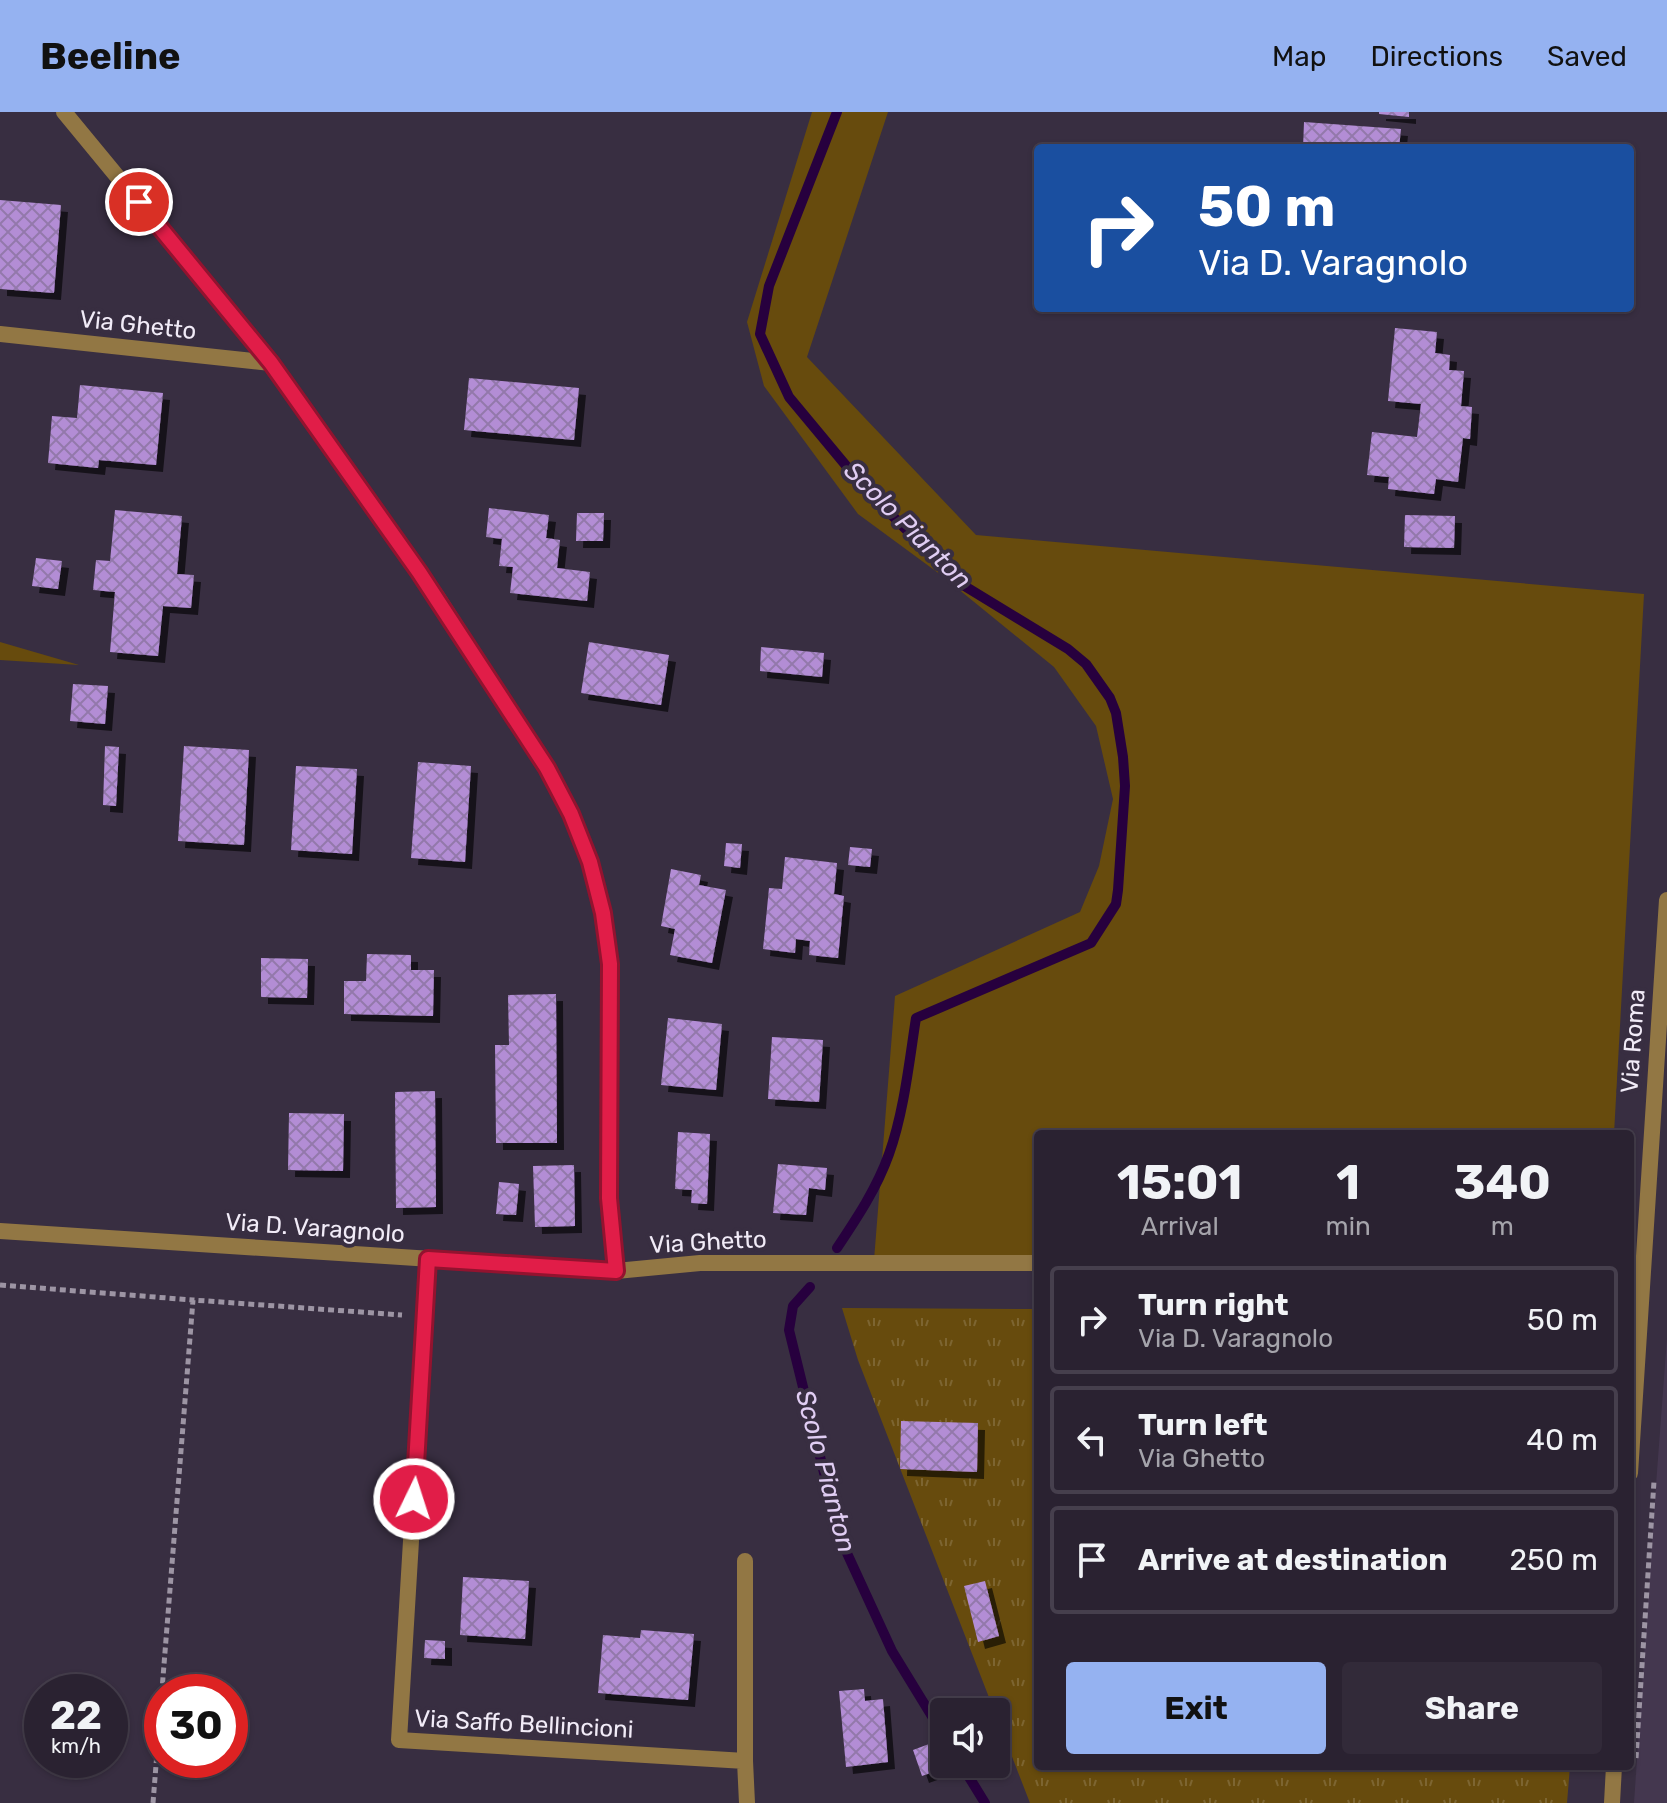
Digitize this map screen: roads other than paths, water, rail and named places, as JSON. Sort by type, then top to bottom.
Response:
[{"type":"street","name":"Via Ghetto","points":[[64,112],[271,363],[438,598],[547,768],[571,814],[590,862],[603,913],[610,964],[609,1198],[616,1271],[700,1263],[1034,1263]]},
{"type":"street","name":"Via Ghetto","points":[[0,334],[271,363]]},
{"type":"street","name":"Via Roma","points":[[1634,1334],[1636,1264],[1667,900]]},
{"type":"street","name":"Via D. Varagnolo","points":[[5,1232],[616,1271]]},
{"type":"street","name":"Via Saffo Bellincioni","points":[[428,1259],[399,1740],[745,1761]]},
{"type":"street","points":[[745,1561],[747,1803]]},
{"type":"street","points":[[1612,1803],[1614,1770]]},
{"type":"waterway","name":"Scolo Pianton","points":[[837,112],[769,286],[760,334],[789,397],[863,486],[958,582],[1068,649],[1086,664],[1110,698],[1116,713],[1125,786],[1116,904],[1091,943],[916,1018],[902,1104],[889,1154],[873,1191],[837,1248]]},
{"type":"waterway","name":"Scolo Pianton","points":[[810,1287],[793,1306],[789,1330],[840,1538],[892,1651],[930,1713]]},
{"type":"waterway","name":"Scolo Pianton","points":[[970,1778],[985,1803]]}]
